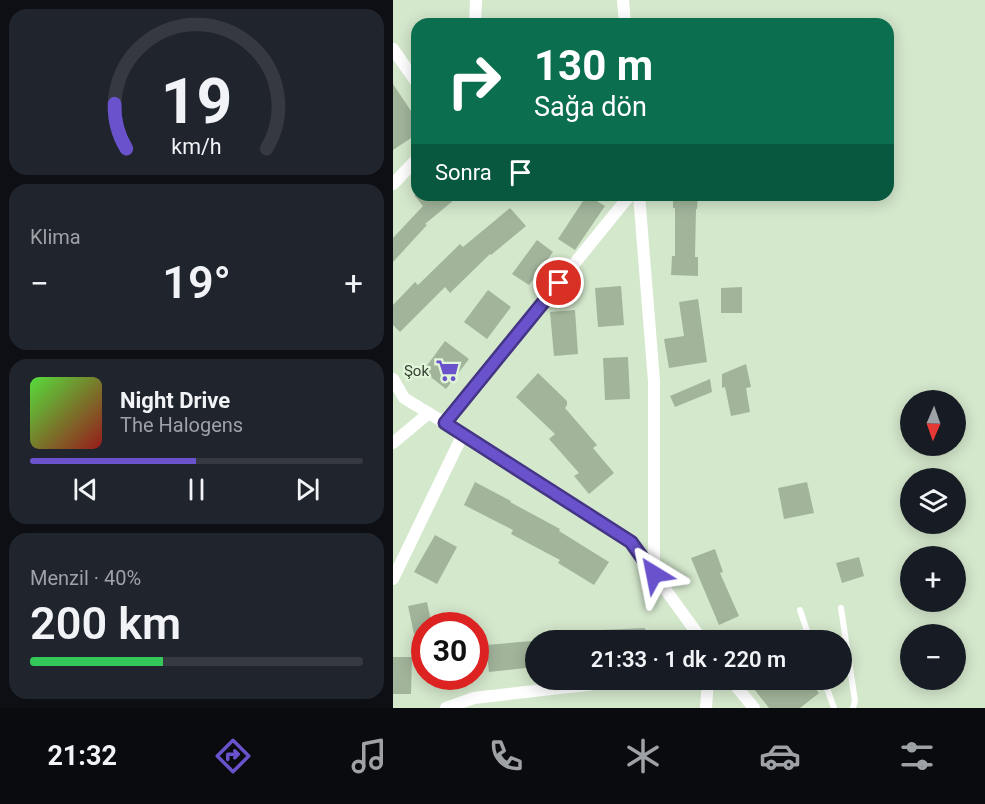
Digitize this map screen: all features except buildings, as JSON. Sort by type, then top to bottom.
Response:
[{"type":"street","points":[[475,18],[476,0]]},
{"type":"street","points":[[623,0],[624,18]]},
{"type":"street","points":[[393,49],[411,74]]},
{"type":"street","points":[[393,184],[411,165]]},
{"type":"street","points":[[445,423],[625,201]]},
{"type":"street","points":[[639,201],[654,381],[654,574]]},
{"type":"street","points":[[393,379],[404,398],[631,542],[695,630]]},
{"type":"street","points":[[393,443],[429,413]]},
{"type":"street","points":[[393,579],[463,434]]},
{"type":"street","points":[[446,708],[474,698],[543,690]]},
{"type":"street","points":[[707,708],[708,690]]},
{"type":"street","points":[[739,690],[754,708]]},
{"type":"lane","points":[[841,608],[855,701],[853,708]]},
{"type":"lane","points":[[799,610],[806,630]]},
{"type":"lane","points":[[828,690],[834,708]]},
{"type":"place","name":"Şok","points":[[447,371]]},
{"type":"route","points":[[559,283],[445,423],[631,542],[654,574]]}]
